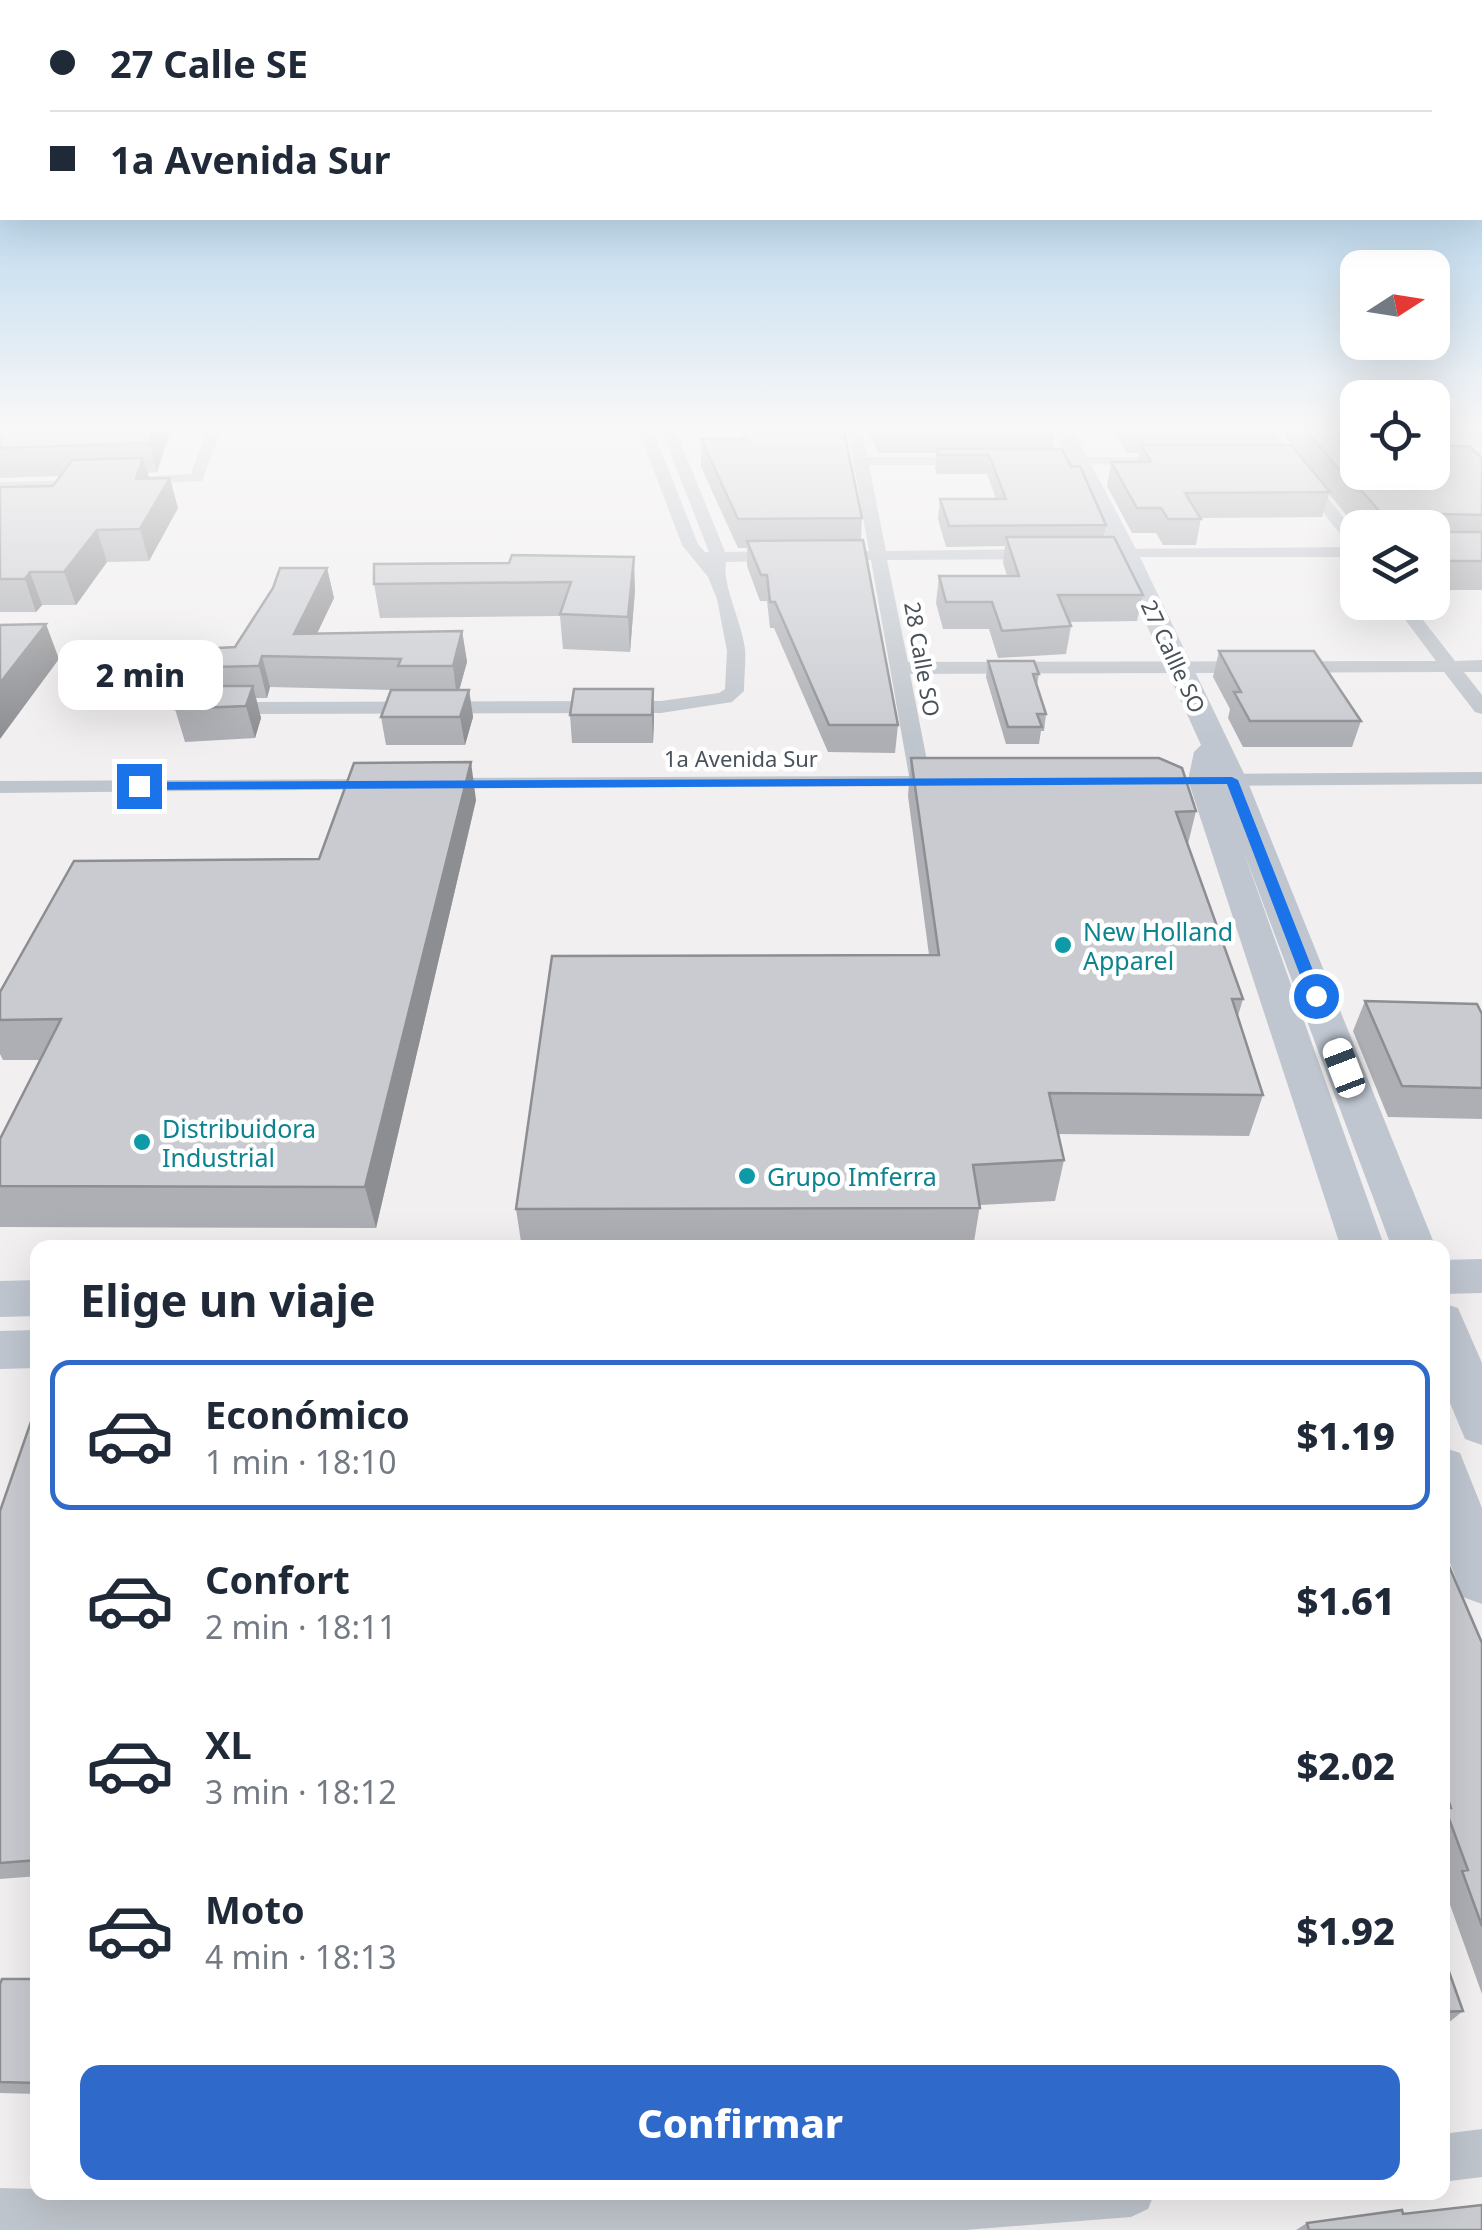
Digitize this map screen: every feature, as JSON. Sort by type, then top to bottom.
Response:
[{"type":"main road","name":"27 Callle SO","points":[[1114,530],[1212,738],[1206,780]]},
{"type":"main road","points":[[1206,780],[1360,1240]]},
{"type":"main road","points":[[1206,780],[1410,1240]]},
{"type":"main road","points":[[1450,1277],[1482,1276]]},
{"type":"main road","points":[[0,1299],[30,1298]]},
{"type":"main road","points":[[1453,1324],[1482,1424]]},
{"type":"main road","points":[[0,1350],[30,1349]]},
{"type":"main road","points":[[1450,1491],[1482,1579]]},
{"type":"street","points":[[685,530],[690,544],[712,563],[800,556],[1051,554]]},
{"type":"street","points":[[222,708],[661,707],[725,698],[734,691],[736,651],[726,600],[703,530]]},
{"type":"street","name":"28 Calle SO","points":[[875,530],[922,782]]},
{"type":"street","points":[[1088,554],[1340,550]]},
{"type":"street","points":[[1414,620],[1482,708]]},
{"type":"street","points":[[902,668],[1482,666]]},
{"type":"street","points":[[1206,780],[1482,778]]},
{"type":"street","name":"1a Avenida Sur","points":[[0,787],[959,782]]},
{"type":"street","points":[[1450,2157],[1482,2152]]},
{"type":"street","points":[[0,2213],[143,2212],[460,2222],[703,2218],[1047,2200]]},
{"type":"building","points":[[0,530],[97,530],[64,572],[30,572],[25,579],[0,579]]},
{"type":"building","points":[[1450,532],[1482,532],[1482,561],[1450,561]]},
{"type":"building","points":[[1006,537],[1114,537],[1143,595],[1058,595],[1071,626],[1002,631],[992,602],[946,602],[939,576],[1019,576]]},
{"type":"building","points":[[863,540],[898,725],[829,725],[775,602],[770,602],[767,575],[761,575],[747,541]]},
{"type":"building","points":[[512,555],[634,557],[628,617],[560,614],[571,582],[374,584],[374,564],[509,563]]},
{"type":"building","points":[[280,568],[327,568],[294,634],[462,631],[453,666],[398,666],[401,659],[262,656],[259,666],[213,667],[199,675],[213,686],[253,686],[246,706],[175,709],[189,673],[156,675],[166,651],[235,647],[273,588]]},
{"type":"building","points":[[46,624],[0,683],[0,625]]},
{"type":"building","points":[[1219,651],[1314,651],[1361,721],[1250,721],[1234,692],[1241,692]]},
{"type":"building","points":[[988,661],[1034,661],[1039,674],[1033,674],[1046,714],[1037,714],[1042,727],[1008,727]]},
{"type":"building","points":[[574,689],[653,689],[652,715],[570,715]]},
{"type":"building","points":[[391,690],[469,690],[460,717],[381,717]]},
{"type":"building","points":[[911,758],[1159,758],[1182,768],[1196,811],[1176,812],[1243,999],[1232,999],[1263,1095],[1049,1093],[1064,1160],[973,1165],[980,1208],[516,1209],[552,956],[939,955]]},
{"type":"building","points":[[471,762],[365,1187],[0,1186],[0,1139],[61,1019],[0,1020],[0,992],[74,861],[319,859],[354,763]]},
{"type":"building","points":[[1365,1001],[1477,1004],[1482,1014],[1482,1088],[1402,1086]]},
{"type":"building","points":[[30,1425],[30,1861],[0,1863],[0,1511]]},
{"type":"building","points":[[1450,1569],[1482,1643],[1482,1926],[1462,1871],[1468,1870],[1450,1821]]},
{"type":"building","points":[[1450,1974],[1463,2011],[1450,2012]]},
{"type":"building","points":[[2,1979],[30,1979],[30,2083],[0,2082]]},
{"type":"building","points":[[1482,2205],[1482,2230],[1309,2230],[1307,2223],[1402,2210],[1403,2214]]},
{"type":"place","name":"New Holland Apparel","points":[[1063,945]]},
{"type":"place","name":"Distribuidora Industrial","points":[[142,1142]]},
{"type":"place","name":"Grupo Imferra","points":[[747,1176]]},
{"type":"route","points":[[139,786],[1232,780],[1316,996]]}]
